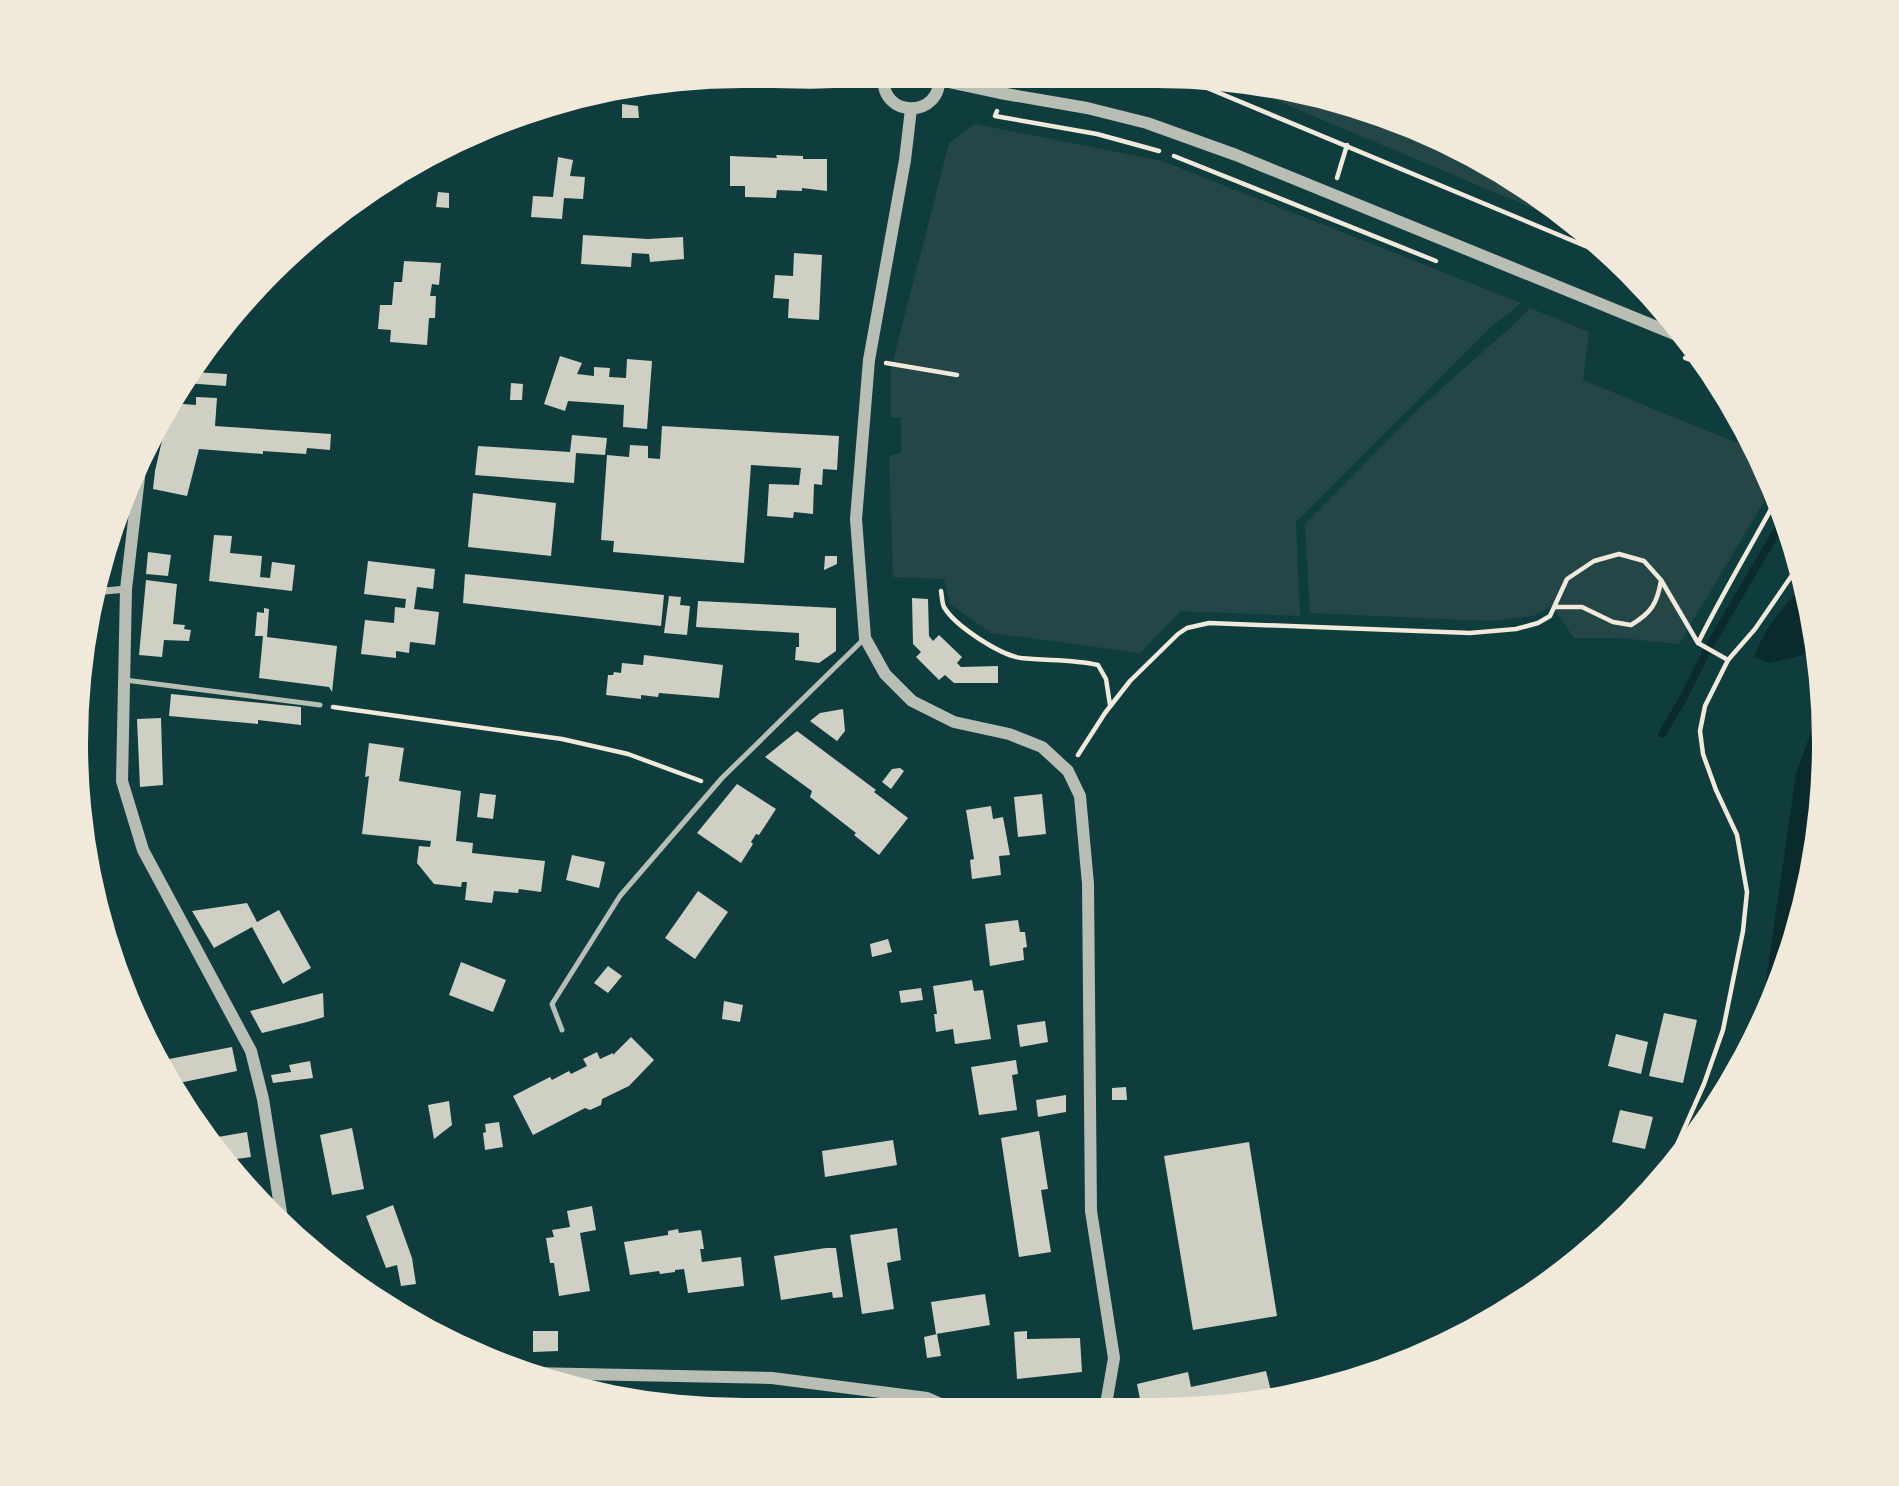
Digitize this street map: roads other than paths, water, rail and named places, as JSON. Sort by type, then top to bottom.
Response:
[{"type":"street","points":[[886,88],[888,97],[894,103],[911,109],[928,103],[934,97],[936,88]]},
{"type":"street","points":[[980,88],[1147,123],[1236,155],[1665,330]]},
{"type":"street","points":[[911,109],[905,160],[869,360],[856,519],[865,638],[885,674],[912,701],[954,722],[1009,734],[1042,747],[1068,771],[1080,796],[1088,884],[1091,1210],[1114,1358],[1107,1398]]},
{"type":"street","points":[[137,491],[126,589],[122,781],[143,850],[251,1051],[263,1099],[281,1209]]},
{"type":"street","points":[[106,591],[126,589]]},
{"type":"street","points":[[565,1374],[772,1378],[927,1398]]},
{"type":"lane","points":[[562,1030],[552,1004],[620,896],[715,786],[865,638]]},
{"type":"lane","points":[[124,680],[320,705]]},
{"type":"waterway","points":[[1662,734],[1777,531]]}]
